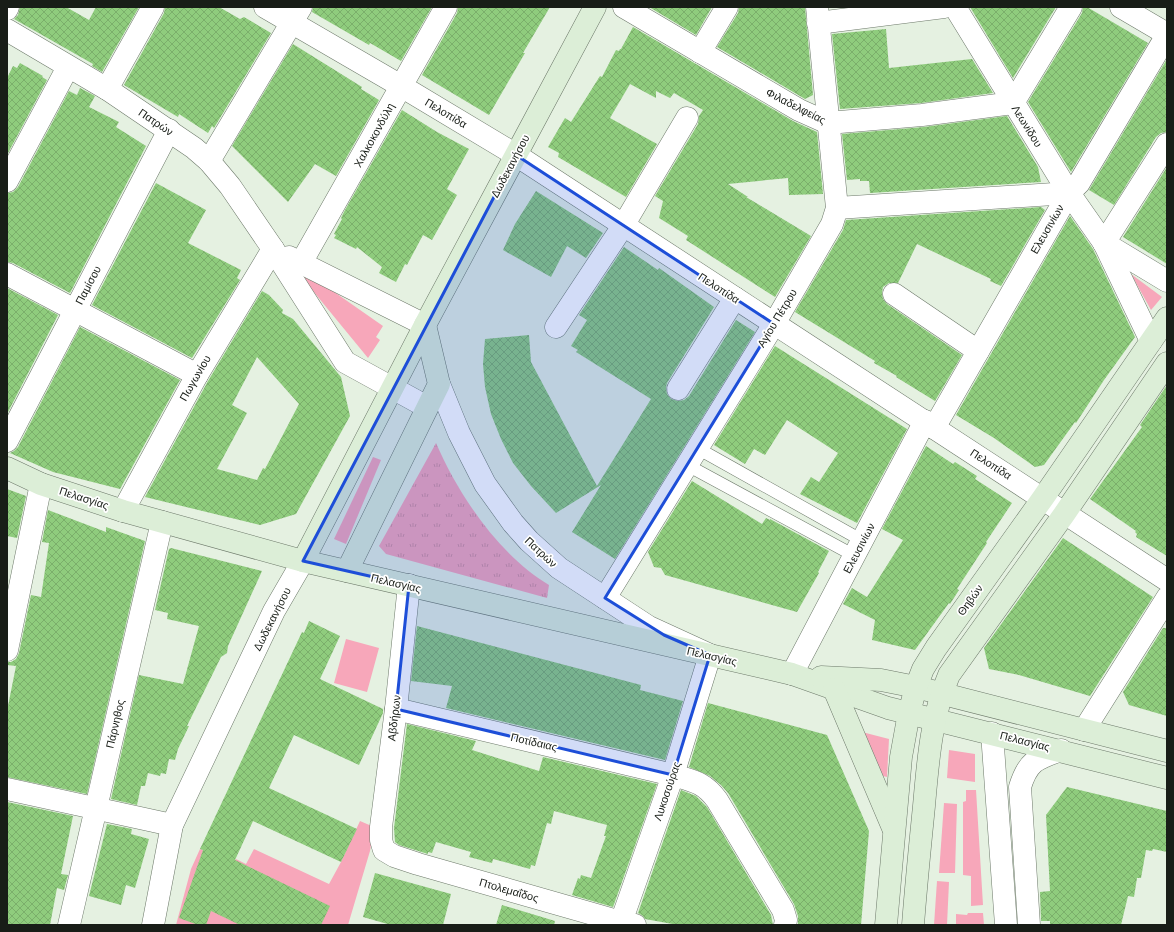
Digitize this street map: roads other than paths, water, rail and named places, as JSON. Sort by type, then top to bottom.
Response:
[{"type":"street","points":[[107,89],[153,7]]},
{"type":"street","name":"Πελοπίδα","points":[[265,7],[296,15],[401,86],[516,155],[1167,580]]},
{"type":"street","name":"Χαλκοκονδύλη","points":[[301,263],[446,7]]},
{"type":"street","name":"Δωδεκανήσου","points":[[153,925],[172,825],[274,611],[303,561],[424,325],[595,7]]},
{"type":"street","name":"Φιλαδελφείας","points":[[624,7],[799,110],[828,123],[922,115],[1013,103]]},
{"type":"street","points":[[700,52],[727,7]]},
{"type":"street","points":[[817,15],[944,7]]},
{"type":"street","name":"Λεωνίδου","points":[[955,7],[1068,192],[1104,243]]},
{"type":"street","points":[[1013,103],[1071,7]]},
{"type":"street","points":[[1121,7],[1167,34]]},
{"type":"street","points":[[209,161],[296,15]]},
{"type":"street","name":"Αγίου Πέτρου","points":[[605,598],[774,324],[832,224],[838,208],[817,15]]},
{"type":"street","name":"Πατρών","points":[[7,30],[107,89],[169,130],[209,161],[230,186],[273,249],[345,362],[427,407]]},
{"type":"street","name":"Ελευσινίων","points":[[792,674],[859,549],[930,425],[978,351],[1068,192],[1079,183],[1167,34]]},
{"type":"street","points":[[7,181],[68,67]]},
{"type":"street","points":[[556,327],[623,226],[687,118]]},
{"type":"street","name":"Παμίσου","points":[[7,441],[169,130]]},
{"type":"street","points":[[1104,243],[1167,144]]},
{"type":"street","points":[[838,208],[1068,192]]},
{"type":"street","points":[[1104,243],[1167,281]]},
{"type":"street","points":[[1104,243],[1151,341]]},
{"type":"street","name":"Πατρών","points":[[273,249],[424,325]]},
{"type":"street","name":"Πωγωνίου","points":[[123,511],[196,375],[273,249]]},
{"type":"street","points":[[7,274],[196,375]]},
{"type":"street","points":[[894,294],[978,351]]},
{"type":"street","points":[[678,388],[735,298]]},
{"type":"street","name":"Θηβών","points":[[886,925],[901,757],[909,713],[916,687],[923,669],[936,648],[1043,498],[1167,318]]},
{"type":"street","points":[[347,571],[439,384],[424,325]]},
{"type":"street","points":[[912,925],[928,760],[934,720],[941,693],[949,675],[1064,513],[1167,363]]},
{"type":"street","name":"Πατρών","points":[[439,384],[447,406],[484,484],[513,523],[529,541],[559,568],[648,627],[710,655]]},
{"type":"street","name":"Πελασγίας","points":[[7,468],[41,484],[123,511],[303,561],[792,674],[888,708],[1061,750],[1167,778]]},
{"type":"street","points":[[7,650],[41,484]]},
{"type":"street","name":"Πάρνηθος","points":[[69,925],[162,522]]},
{"type":"street","name":"Αβδήρων","points":[[384,850],[381,840],[381,827],[396,709],[409,586]]},
{"type":"street","points":[[1084,730],[1167,598]]},
{"type":"street","name":"Λυκοσούρας","points":[[626,924],[710,655]]},
{"type":"street","name":"Πελασγίας","points":[[792,674],[881,680],[916,687],[1167,751]]},
{"type":"street","points":[[834,689],[894,831]]},
{"type":"street","name":"Ποτίδαιας","points":[[396,709],[673,775],[703,784],[711,792],[783,910],[786,920],[785,925]]},
{"type":"street","points":[[992,733],[1006,925]]},
{"type":"street","points":[[1029,925],[1020,787],[1024,773],[1032,764],[1043,757],[1061,750]]},
{"type":"street","points":[[7,788],[172,825]]},
{"type":"street","name":"Πτολεμαΐδος","points":[[384,850],[394,856],[418,864],[626,924]]},
{"type":"lane","points":[[692,456],[859,549]]},
{"type":"lane","points":[[692,456],[859,549]]}]
